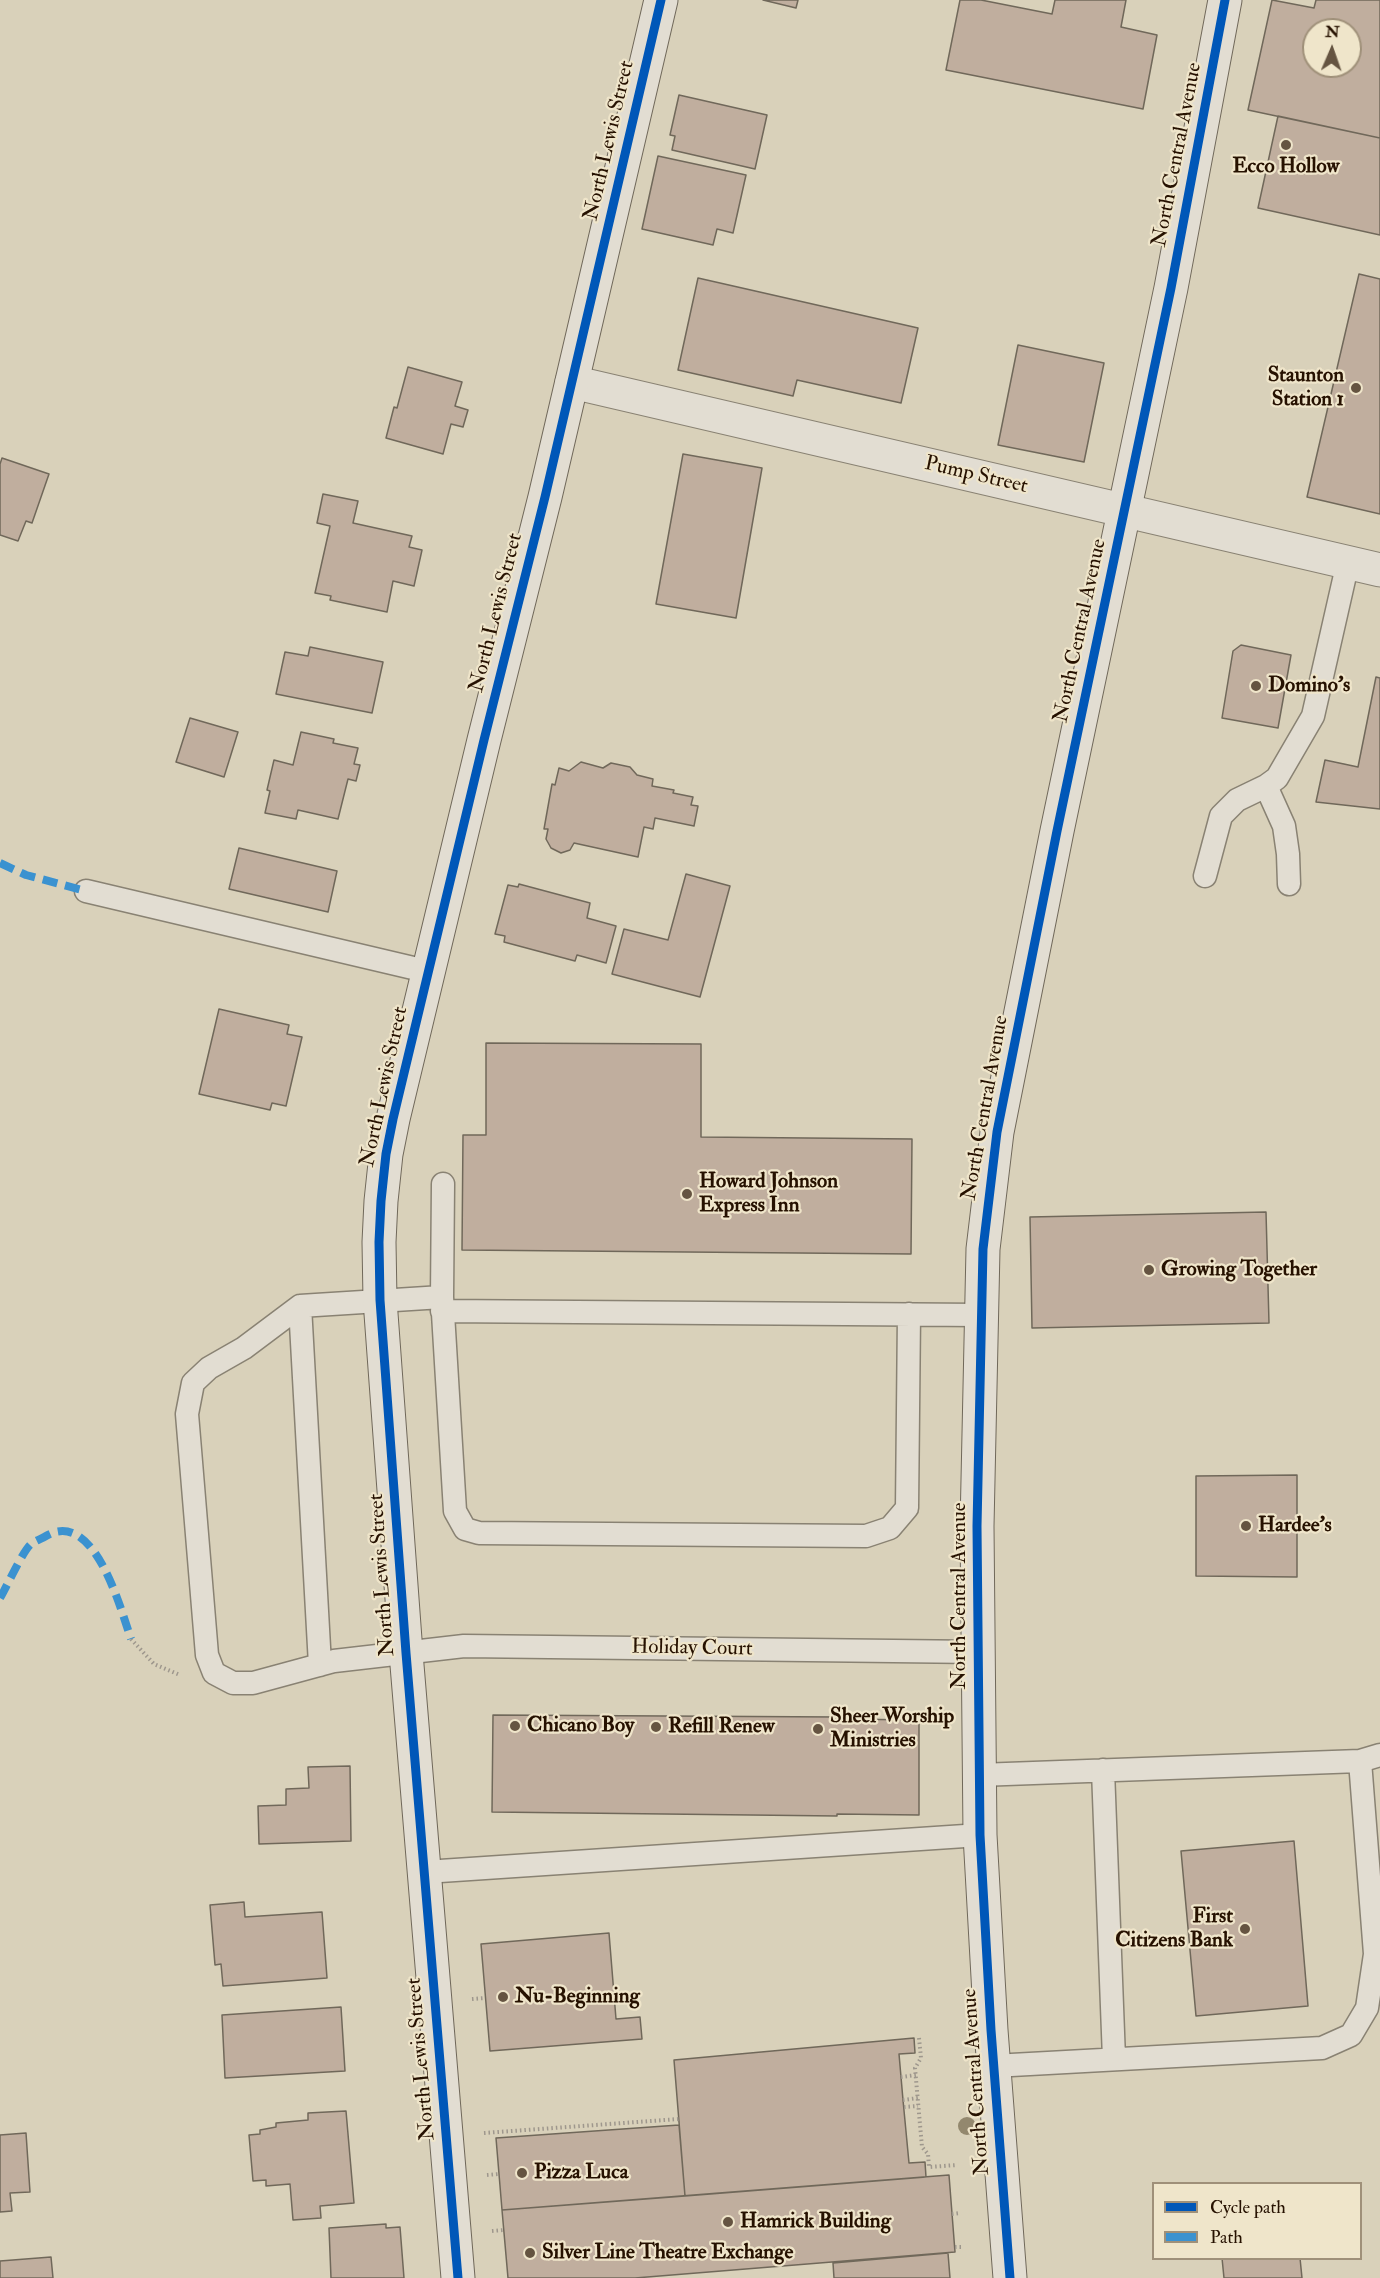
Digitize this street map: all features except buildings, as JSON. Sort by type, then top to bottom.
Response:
[{"type":"street","name":"North Lewis Street","points":[[458,2278],[406,1653],[380,1300],[379,1242],[386,1154],[400,1087],[430,972],[572,382],[661,0]]},
{"type":"street","name":"North Central Avenue","points":[[1010,2278],[993,2066],[980,1835],[977,1526],[983,1248],[997,1132],[1171,288],[1225,0]]},
{"type":"street","name":"Pump Street","points":[[572,382],[1380,570]]},
{"type":"lane","points":[[1205,876],[1221,816],[1237,800],[1277,778],[1312,716],[1348,562]]},
{"type":"lane","points":[[1266,786],[1284,826],[1289,884]]},
{"type":"lane","points":[[86,891],[430,972]]},
{"type":"lane","points":[[443,1184],[442,1304],[455,1511],[465,1529],[479,1533],[867,1536],[890,1528],[907,1508],[909,1314]]},
{"type":"lane","points":[[214,1673],[207,1655],[187,1414],[193,1383],[210,1368],[244,1348],[300,1306],[380,1300],[442,1304],[980,1315]]},
{"type":"lane","points":[[300,1306],[320,1665]]},
{"type":"lane","name":"Holiday Court","points":[[214,1673],[233,1683],[253,1683],[334,1661],[464,1646],[979,1652]]},
{"type":"lane","points":[[979,1775],[1370,1758],[1376,1953],[1367,2008],[1351,2035],[1322,2048],[993,2066]]},
{"type":"lane","points":[[1103,1770],[1114,2060]]},
{"type":"lane","points":[[425,1872],[980,1835]]},
{"type":"path","points":[[131,1638],[154,1664],[178,1675],[214,1673]]},
{"type":"path","points":[[919,2037],[917,2046],[921,2058],[915,2068],[922,2147],[928,2154],[929,2167],[957,2165]]},
{"type":"path","points":[[901,2077],[916,2075]]},
{"type":"path","points":[[903,2100],[918,2098]]},
{"type":"path","points":[[904,2107],[918,2106]]},
{"type":"path","points":[[477,2134],[646,2125],[669,2123],[679,2119]]},
{"type":"path","points":[[952,2214],[960,2213]]},
{"type":"path","points":[[955,2247],[963,2247]]},
{"type":"marked path","points":[[0,863],[26,875],[86,891]]},
{"type":"marked path","points":[[0,1598],[30,1545],[46,1536],[63,1531],[78,1536],[91,1548],[102,1565],[120,1605],[131,1639]]},
{"type":"cycle path","points":[[458,2278],[406,1653],[380,1300],[381,1201],[386,1154],[393,1119],[545,497],[661,0]]},
{"type":"cycle path","points":[[1010,2278],[991,2030],[980,1835],[977,1526],[983,1249],[997,1132],[1057,831],[1171,288],[1225,0]]},
{"type":"place","name":"Ecco Hollow","points":[[1286,145]]},
{"type":"place","name":"Staunton Station 1","points":[[1356,388]]},
{"type":"place","name":"Domino's","points":[[1256,686]]},
{"type":"place","name":"Howard Johnson Express Inn","points":[[687,1194]]},
{"type":"place","name":"Growing Together","points":[[1149,1270]]},
{"type":"place","name":"Hardee's","points":[[1246,1526]]},
{"type":"place","name":"Chicano Boy","points":[[515,1726]]},
{"type":"place","name":"Refill Renew","points":[[656,1727]]},
{"type":"place","name":"Sheer Worship Ministries","points":[[818,1729]]},
{"type":"place","name":"First Citizens Bank","points":[[1245,1929]]},
{"type":"place","name":"Nu-Beginning","points":[[503,1997]]},
{"type":"place","name":"Pizza Luca","points":[[522,2173]]},
{"type":"place","name":"Hamrick Building","points":[[728,2222]]},
{"type":"place","name":"Silver Line Theatre Exchange","points":[[530,2253]]}]
